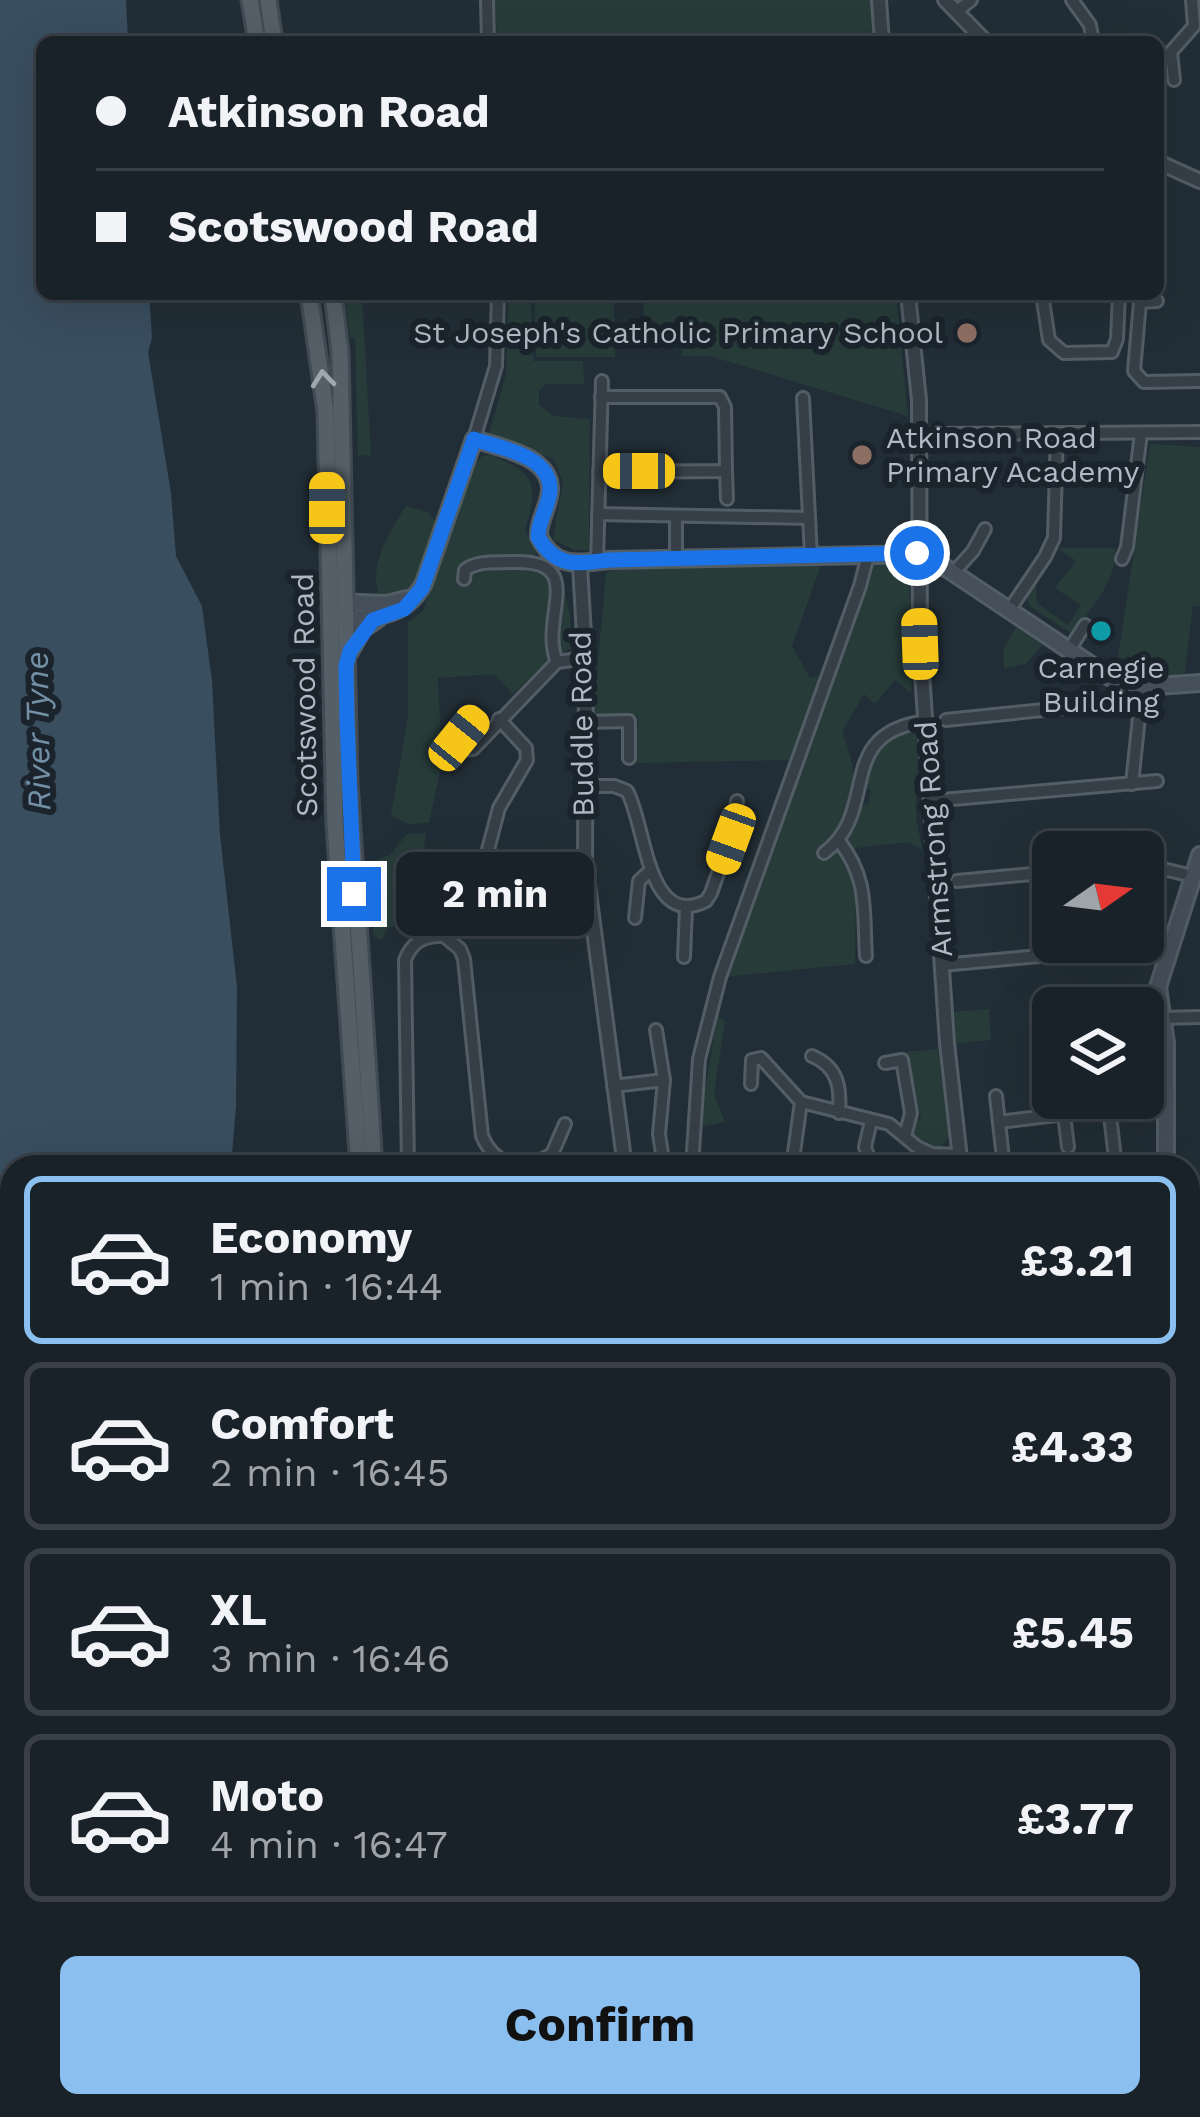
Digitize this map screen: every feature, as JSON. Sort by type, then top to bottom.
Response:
[{"type":"main road","points":[[250,0],[256,36]]},
{"type":"main road","points":[[268,0],[273,36]]},
{"type":"main road","name":"Scotswood Road","points":[[311,300],[326,412],[337,610],[346,666],[353,875],[373,1155]]},
{"type":"main road","name":"Scotswood Road","points":[[334,300],[340,352],[338,887],[358,1155]]},
{"type":"main road","points":[[346,666],[363,629],[404,609],[417,595],[474,439],[543,468],[550,490],[538,537],[550,553],[580,566],[597,561],[917,553],[956,571],[1117,682],[1142,693],[1200,683]]},
{"type":"main road","points":[[337,610],[417,595]]},
{"type":"main road","points":[[337,610],[383,616]]},
{"type":"main road","points":[[1158,987],[1200,855]]},
{"type":"main road","points":[[1164,1076],[1167,1155]]},
{"type":"main road","points":[[1168,1140],[1172,1155]]},
{"type":"street","points":[[487,0],[488,36]]},
{"type":"street","points":[[879,0],[882,36]]},
{"type":"street","points":[[945,0],[976,36]]},
{"type":"street","points":[[956,12],[971,0]]},
{"type":"street","points":[[1072,0],[1090,25],[1092,36]]},
{"type":"street","points":[[1174,80],[1171,52],[1194,26],[1192,0]]},
{"type":"street","points":[[1164,165],[1200,181]]},
{"type":"street","points":[[474,439],[496,366],[498,300]]},
{"type":"street","name":"Armstrong Road","points":[[909,300],[919,400],[917,553],[926,721],[959,1155]]},
{"type":"street","points":[[1043,300],[1049,340],[1064,353],[1112,352],[1119,300]]},
{"type":"street","points":[[1157,301],[1140,302],[1134,371],[1144,382],[1200,381]]},
{"type":"street","points":[[597,561],[602,381]]},
{"type":"street","points":[[601,397],[720,397],[725,407],[727,499]]},
{"type":"street","points":[[803,398],[811,556]]},
{"type":"street","points":[[936,434],[1200,432]]},
{"type":"street","points":[[1010,609],[1054,538],[1057,433]]},
{"type":"street","points":[[1122,559],[1141,433]]},
{"type":"street","points":[[599,472],[726,470]]},
{"type":"street","points":[[598,514],[809,518]]},
{"type":"street","points":[[676,516],[676,558]]},
{"type":"street","points":[[956,571],[986,529]]},
{"type":"street","points":[[693,1155],[699,1059],[720,977],[868,555]]},
{"type":"street","points":[[464,579],[465,570],[473,564],[533,561],[550,568],[557,581],[551,643],[557,662]]},
{"type":"street","name":"Buddle Road","points":[[580,566],[590,910],[624,1155]]},
{"type":"street","points":[[1069,650],[1085,626]]},
{"type":"street","points":[[476,717],[459,738],[459,750],[473,749],[557,662],[585,658]]},
{"type":"street","points":[[946,720],[1142,693],[1132,784]]},
{"type":"street","points":[[474,903],[499,808],[527,760],[526,748],[499,719]]},
{"type":"street","points":[[583,722],[629,721],[629,758]]},
{"type":"street","points":[[824,853],[839,842],[850,820],[874,743],[893,729],[926,721]]},
{"type":"street","points":[[931,801],[1157,782]]},
{"type":"street","points":[[583,786],[614,785],[627,791],[651,871],[667,898],[686,908],[706,902],[711,893],[733,831],[736,801]]},
{"type":"street","points":[[839,842],[857,864],[862,881],[866,956]]},
{"type":"street","points":[[1164,869],[1192,877]]},
{"type":"street","points":[[635,918],[639,881],[651,871]]},
{"type":"street","points":[[957,881],[1032,874]]},
{"type":"street","points":[[684,957],[686,908]]},
{"type":"street","points":[[408,1155],[405,960],[415,943],[444,937],[460,949],[464,959],[482,1136],[495,1155]]},
{"type":"street","points":[[942,964],[1169,944]]},
{"type":"street","points":[[1164,1022],[1200,1017]]},
{"type":"street","points":[[656,1030],[664,1080],[659,1134],[662,1155]]},
{"type":"street","points":[[812,1056],[829,1064],[837,1079],[839,1113]]},
{"type":"street","points":[[752,1084],[752,1060],[761,1058],[801,1102],[889,1124],[936,1155]]},
{"type":"street","points":[[885,1063],[902,1060],[911,1113],[905,1136]]},
{"type":"street","points":[[613,1086],[664,1080]]},
{"type":"street","points":[[996,1096],[1003,1155]]},
{"type":"street","points":[[794,1155],[801,1102]]},
{"type":"street","points":[[999,1122],[1064,1114],[1068,1147]]},
{"type":"street","points":[[1110,1119],[1115,1155]]},
{"type":"street","points":[[868,1155],[871,1121]]},
{"type":"street","points":[[550,1155],[565,1124]]},
{"type":"green space","points":[[495,0],[871,0],[874,36],[497,36]]},
{"type":"green space","points":[[345,300],[362,300],[371,455],[358,456],[355,339],[350,338]]},
{"type":"green space","points":[[508,300],[531,300],[533,361],[583,361],[584,384],[546,384],[539,391],[539,405],[554,416],[590,419],[589,550],[574,550],[553,539],[563,481],[553,459],[489,434],[506,374]]},
{"type":"green space","points":[[534,300],[614,300],[615,357],[536,357]]},
{"type":"green space","points":[[644,300],[897,300],[908,416],[710,356],[682,356],[681,345],[642,349]]},
{"type":"green space","points":[[1150,444],[1200,447],[1200,606],[1193,606],[1184,678],[1149,677],[1117,664]]},
{"type":"green space","points":[[490,455],[517,467],[530,482],[532,501],[525,530],[536,552],[533,565],[561,580],[570,615],[571,648],[513,694],[494,674],[438,678],[442,762],[429,823],[408,824],[391,815],[408,716],[408,622],[423,611],[476,464]]},
{"type":"green space","points":[[406,506],[428,512],[437,524],[414,588],[380,598],[378,562]]},
{"type":"green space","points":[[1057,548],[1115,548],[1108,582],[1072,634],[1031,607],[1027,599],[1036,583],[1037,603],[1068,625],[1081,605],[1055,588],[1076,561]]},
{"type":"green space","points":[[907,564],[914,641],[911,693],[895,680],[875,704],[864,694],[842,732],[853,767],[852,796],[820,853],[826,859],[847,837],[861,804],[868,805],[871,790],[866,787],[880,749],[893,737],[915,729],[919,762],[916,816],[922,851],[909,842],[856,848],[848,862],[856,890],[855,964],[725,977],[870,565]]},
{"type":"green space","points":[[821,565],[792,646],[810,678],[821,675],[789,760],[634,763],[633,729],[638,728],[638,715],[593,714],[606,574],[612,568]]},
{"type":"green space","points":[[1016,627],[1042,645],[1026,664],[1004,668],[1003,650]]},
{"type":"green space","points":[[426,833],[418,889],[442,908],[424,922],[389,927],[381,940],[373,936],[374,873],[379,859],[390,855],[407,834]]},
{"type":"green space","points":[[989,1009],[991,1040],[952,1044],[951,1012]]},
{"type":"green space","points":[[717,1016],[725,1021],[714,1094],[725,1122],[699,1127]]},
{"type":"green space","points":[[938,1049],[950,1137],[939,1149],[922,1143],[911,1128],[921,1117],[906,1052]]},
{"type":"water","name":"River Tyne","points":[[0,0],[126,0],[128,36],[36,36],[36,300],[149,300],[152,338],[148,352],[171,493],[176,556],[202,606],[212,681],[220,835],[237,987],[232,1155],[0,1155]]},
{"type":"place","name":"St Joseph's Catholic Primary School","points":[[967,333]]},
{"type":"place","name":"Atkinson Road Primary Academy","points":[[862,455]]},
{"type":"place","name":"Carnegie Building","points":[[1101,631]]},
{"type":"route","points":[[354,894],[346,666],[363,629],[373,620],[404,609],[422,588],[474,439],[543,468],[550,490],[538,537],[550,553],[580,566],[609,560],[917,553]]}]
